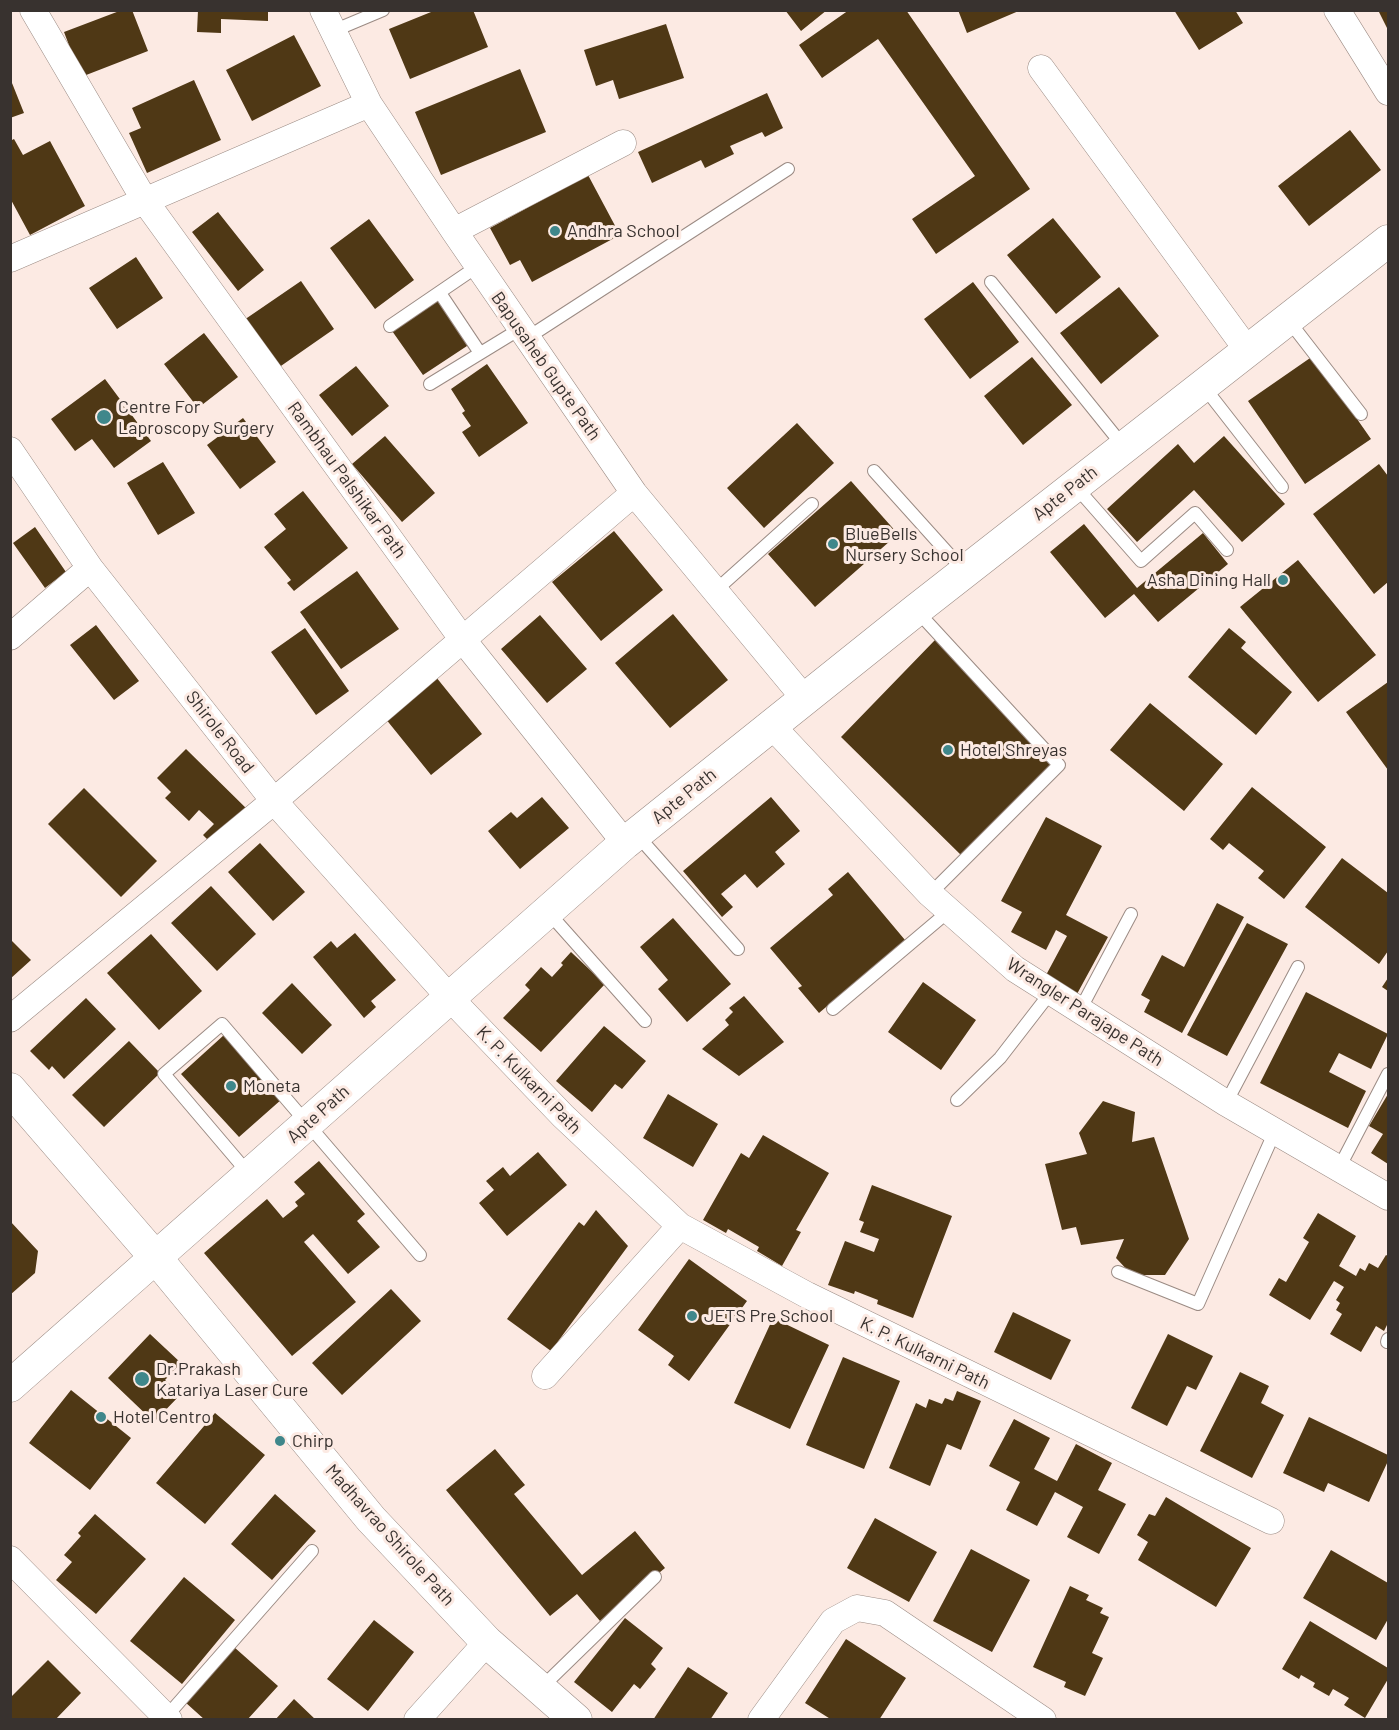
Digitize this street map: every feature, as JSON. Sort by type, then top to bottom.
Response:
[{"type":"street","name":"Rambhau Palshikar Path","points":[[33,10],[145,201],[463,640],[631,839]]},
{"type":"street","points":[[1337,10],[1389,92]]},
{"type":"street","name":"Bapusaheb Gupte Path","points":[[328,21],[369,104],[634,493],[804,698]]},
{"type":"street","points":[[1041,68],[1248,351]]},
{"type":"street","points":[[10,260],[369,104]]},
{"type":"street","points":[[454,231],[622,143]]},
{"type":"street","name":"Apte Path","points":[[10,1386],[631,839],[804,698],[1389,241]]},
{"type":"street","name":"Shirole Road","points":[[10,450],[90,568],[274,801],[449,998]]},
{"type":"street","points":[[10,1019],[274,801],[634,493]]},
{"type":"street","points":[[10,637],[90,568]]},
{"type":"street","name":"Wrangler Parajape Path","points":[[771,725],[930,894],[1015,969],[1226,1103],[1389,1197]]},
{"type":"street","name":"K. P. Kulkarni Path","points":[[449,998],[563,1116],[681,1227],[807,1295],[1271,1521]]},
{"type":"street","name":"Madhavrao Shirole Path","points":[[10,1089],[156,1258],[371,1519],[487,1642],[576,1719]]},
{"type":"street","points":[[545,1376],[681,1227]]},
{"type":"street","points":[[10,1559],[168,1718]]},
{"type":"street","points":[[761,1719],[834,1621],[857,1608],[885,1613],[1043,1719]]},
{"type":"street","points":[[417,1719],[487,1642]]},
{"type":"lane","points":[[328,21],[383,10]]},
{"type":"lane","points":[[430,384],[480,353],[524,334],[788,170]]},
{"type":"lane","points":[[390,326],[478,266]]},
{"type":"lane","points":[[991,282],[1124,448]]},
{"type":"lane","points":[[440,292],[480,353]]},
{"type":"lane","points":[[1288,320],[1360,414]]},
{"type":"lane","points":[[1203,386],[1282,487]]},
{"type":"lane","points":[[874,471],[965,571]]},
{"type":"lane","points":[[1075,486],[1141,561],[1195,513],[1227,550]]},
{"type":"lane","points":[[715,591],[812,504]]},
{"type":"lane","points":[[916,610],[1059,765],[930,894]]},
{"type":"lane","points":[[631,839],[738,949]]},
{"type":"lane","points":[[547,911],[645,1021]]},
{"type":"lane","points":[[833,1008],[949,911]]},
{"type":"lane","points":[[1080,1010],[1131,914]]},
{"type":"lane","points":[[1226,1103],[1298,967]]},
{"type":"lane","points":[[957,1100],[1000,1058],[1051,992]]},
{"type":"lane","points":[[250,1175],[164,1074],[222,1024],[420,1255]]},
{"type":"lane","points":[[1339,1168],[1389,1074]]},
{"type":"lane","points":[[1118,1272],[1198,1304],[1275,1131]]},
{"type":"lane","points":[[168,1718],[312,1551]]},
{"type":"lane","points":[[541,1688],[655,1577]]},
{"type":"building","points":[[122,10],[132,10],[148,51],[81,77],[64,32]]},
{"type":"building","points":[[198,10],[268,10],[268,21],[221,19],[221,33],[197,32]]},
{"type":"building","points":[[436,10],[473,10],[488,47],[410,79],[389,29]]},
{"type":"building","points":[[785,10],[827,10],[801,31]]},
{"type":"building","points":[[849,10],[906,10],[1030,189],[936,254],[912,219],[975,176],[878,39],[822,78],[799,45]]},
{"type":"building","points":[[958,10],[1021,10],[967,33]]},
{"type":"building","points":[[1174,10],[1235,10],[1243,23],[1199,50]]},
{"type":"building","points":[[1378,10],[1388,10],[1388,30]]},
{"type":"building","points":[[666,24],[684,78],[619,99],[613,80],[596,86],[584,50]]},
{"type":"building","points":[[294,35],[321,86],[252,121],[226,70]]},
{"type":"building","points":[[520,69],[546,132],[441,175],[415,112]]},
{"type":"building","points":[[10,78],[24,113],[10,118]]},
{"type":"building","points":[[194,80],[221,140],[147,173],[129,133],[141,128],[132,108]]},
{"type":"building","points":[[767,93],[783,128],[765,137],[762,132],[730,146],[734,154],[705,168],[701,160],[652,183],[638,152]]},
{"type":"building","points":[[1350,130],[1381,170],[1309,226],[1278,186]]},
{"type":"building","points":[[14,139],[23,155],[50,141],[85,206],[30,235],[10,198],[10,141]]},
{"type":"building","name":"Andhra School","points":[[588,175],[620,235],[532,282],[520,260],[510,265],[490,228]]},
{"type":"building","points":[[218,212],[264,270],[238,291],[192,232]]},
{"type":"building","points":[[1053,218],[1101,277],[1056,314],[1007,255]]},
{"type":"building","points":[[369,219],[414,280],[375,309],[330,248]]},
{"type":"building","points":[[136,257],[163,298],[117,329],[89,288]]},
{"type":"building","points":[[301,281],[334,329],[278,368],[244,320]]},
{"type":"building","points":[[973,282],[1019,342],[970,379],[924,319]]},
{"type":"building","points":[[1119,287],[1159,336],[1101,384],[1060,333]]},
{"type":"building","points":[[438,296],[470,344],[423,375],[390,328]]},
{"type":"building","points":[[204,333],[238,377],[198,408],[164,364]]},
{"type":"building","points":[[1313,356],[1371,439],[1305,484],[1248,401]]},
{"type":"building","points":[[1032,357],[1072,405],[1023,445],[984,396]]},
{"type":"building","points":[[487,364],[528,423],[479,457],[462,432],[471,426],[462,413],[465,411],[451,389]]},
{"type":"building","points":[[356,366],[389,406],[352,436],[319,395]]},
{"type":"building","points":[[105,379],[151,441],[114,468],[92,439],[75,451],[51,419]]},
{"type":"building","points":[[243,418],[276,462],[240,489],[207,445]]},
{"type":"building","points":[[797,423],[834,463],[764,528],[727,488]]},
{"type":"building","points":[[385,436],[435,493],[402,522],[352,464]]},
{"type":"building","points":[[1224,436],[1285,504],[1242,542],[1194,490],[1137,542],[1107,509],[1178,444],[1194,463]]},
{"type":"building","points":[[163,462],[195,513],[158,535],[127,483]]},
{"type":"building","points":[[1379,464],[1388,476],[1388,582],[1374,594],[1313,514]]},
{"type":"building","name":"BlueBells Nursery School","points":[[851,481],[898,534],[815,607],[768,554]]},
{"type":"building","points":[[303,491],[348,548],[294,591],[287,583],[291,580],[264,547],[286,529],[274,514]]},
{"type":"building","points":[[1084,524],[1137,588],[1203,533],[1228,564],[1158,622],[1134,594],[1105,618],[1050,552]]},
{"type":"building","points":[[35,527],[66,572],[45,588],[13,543]]},
{"type":"building","points":[[614,531],[663,590],[601,641],[552,582]]},
{"type":"building","points":[[1298,560],[1376,655],[1318,702],[1240,607]]},
{"type":"building","points":[[357,571],[399,629],[341,669],[300,612]]},
{"type":"building","points":[[673,614],[728,680],[670,728],[615,663]]},
{"type":"building","points":[[540,615],[587,669],[547,703],[501,649]]},
{"type":"building","points":[[96,625],[139,681],[114,700],[70,645]]},
{"type":"building","points":[[305,628],[349,691],[316,715],[271,652]]},
{"type":"building","points":[[1229,628],[1246,642],[1241,648],[1292,692],[1256,735],[1188,677]]},
{"type":"building","name":"Hotel Shreyas","points":[[935,640],[1054,763],[963,857],[841,737]]},
{"type":"building","points":[[436,677],[482,734],[431,775],[385,718]]},
{"type":"building","points":[[1388,682],[1388,770],[1346,712]]},
{"type":"building","points":[[1150,703],[1223,764],[1184,811],[1110,750]]},
{"type":"building","points":[[186,749],[253,815],[218,850],[203,835],[214,824],[199,810],[189,821],[165,798],[171,792],[157,778]]},
{"type":"building","points":[[1252,787],[1326,847],[1284,899],[1258,878],[1264,871],[1229,843],[1223,850],[1210,839]]},
{"type":"building","points":[[84,788],[157,861],[121,897],[48,824]]},
{"type":"building","points":[[542,797],[569,828],[520,869],[488,831],[511,812],[517,818]]},
{"type":"building","points":[[771,797],[800,831],[775,852],[785,864],[757,888],[745,874],[721,894],[733,907],[722,917],[683,871]]},
{"type":"building","points":[[1046,817],[1102,846],[1066,915],[1108,937],[1077,994],[1045,977],[1067,936],[1056,930],[1046,950],[1011,932],[1022,912],[1001,901]]},
{"type":"building","points":[[260,843],[305,892],[273,921],[228,872]]},
{"type":"building","points":[[1342,858],[1388,893],[1388,951],[1379,964],[1305,907]]},
{"type":"building","points":[[848,872],[905,940],[819,1013],[798,988],[802,986],[770,948],[833,895],[828,889]]},
{"type":"building","points":[[211,886],[256,934],[217,971],[171,923]]},
{"type":"building","points":[[1217,903],[1244,917],[1182,1033],[1144,1012],[1150,1000],[1141,995],[1162,955],[1184,967]]},
{"type":"building","points":[[673,918],[731,984],[687,1022],[658,989],[668,980],[640,947]]},
{"type":"building","points":[[1247,923],[1288,944],[1227,1056],[1187,1035]]},
{"type":"building","points":[[355,933],[396,980],[371,1001],[376,1007],[364,1018],[313,957],[331,941],[337,948]]},
{"type":"building","points":[[151,934],[202,991],[159,1030],[107,973]]},
{"type":"building","points":[[10,939],[31,960],[10,979]]},
{"type":"building","points":[[571,952],[605,984],[541,1052],[503,1018],[530,990],[525,985],[541,967],[552,977]]},
{"type":"building","points":[[1388,978],[1388,991],[1382,987]]},
{"type":"building","points":[[923,982],[976,1020],[941,1070],[888,1032]]},
{"type":"building","points":[[292,983],[332,1025],[302,1054],[262,1013]]},
{"type":"building","points":[[1306,992],[1388,1034],[1371,1069],[1339,1053],[1329,1072],[1366,1091],[1348,1128],[1260,1083]]},
{"type":"building","points":[[744,996],[784,1042],[739,1076],[702,1049],[729,1025],[725,1020],[733,1012],[729,1008]]},
{"type":"building","points":[[86,998],[116,1029],[64,1079],[52,1066],[49,1070],[30,1051]]},
{"type":"building","points":[[604,1026],[646,1061],[622,1089],[615,1084],[592,1112],[556,1081]]},
{"type":"building","name":"Moneta","points":[[224,1035],[282,1099],[239,1137],[181,1074]]},
{"type":"building","points":[[129,1041],[160,1073],[104,1127],[72,1095]]},
{"type":"building","points":[[668,1094],[718,1124],[693,1167],[643,1138]]},
{"type":"building","points":[[1388,1094],[1388,1164],[1371,1153],[1383,1134],[1369,1126]]},
{"type":"building","points":[[1103,1101],[1135,1112],[1132,1142],[1154,1137],[1189,1239],[1165,1275],[1132,1275],[1116,1258],[1124,1239],[1081,1245],[1076,1227],[1062,1230],[1045,1164],[1087,1154],[1079,1133]]},
{"type":"building","points":[[763,1135],[829,1173],[796,1230],[801,1232],[782,1266],[757,1251],[759,1247],[728,1229],[726,1233],[703,1220],[741,1153],[749,1158]]},
{"type":"building","points":[[538,1152],[567,1185],[507,1236],[479,1203],[494,1190],[486,1181],[503,1167],[510,1176]]},
{"type":"building","points":[[319,1161],[365,1214],[357,1221],[380,1247],[348,1274],[313,1234],[304,1242],[356,1302],[292,1356],[204,1253],[267,1199],[283,1218],[298,1206],[295,1202],[305,1194],[294,1182]]},
{"type":"building","points":[[872,1185],[952,1216],[913,1318],[877,1304],[878,1300],[855,1291],[854,1294],[828,1285],[845,1241],[874,1252],[879,1239],[860,1232],[864,1222],[859,1220]]},
{"type":"building","points":[[596,1210],[628,1246],[551,1351],[507,1319],[579,1222],[584,1226]]},
{"type":"building","points":[[1318,1213],[1356,1236],[1339,1266],[1356,1276],[1360,1268],[1365,1271],[1369,1263],[1378,1268],[1386,1255],[1388,1256],[1388,1323],[1384,1331],[1376,1326],[1361,1352],[1330,1334],[1342,1314],[1336,1310],[1340,1303],[1336,1300],[1344,1287],[1334,1281],[1310,1320],[1269,1295],[1279,1278],[1286,1282],[1309,1242],[1303,1238]]},
{"type":"building","points":[[10,1221],[38,1251],[35,1273],[10,1295]]},
{"type":"building","name":"JETS Pre School","points":[[689,1259],[747,1301],[689,1381],[668,1365],[674,1356],[638,1330]]},
{"type":"building","points":[[391,1289],[421,1321],[342,1395],[312,1363]]},
{"type":"building","points":[[1013,1312],[1071,1340],[1051,1380],[994,1352]]},
{"type":"building","points":[[773,1318],[829,1345],[790,1429],[734,1403]]},
{"type":"building","points":[[150,1334],[181,1363],[165,1380],[181,1394],[154,1422],[108,1378]]},
{"type":"building","points":[[1168,1334],[1213,1356],[1196,1390],[1187,1386],[1167,1426],[1131,1408]]},
{"type":"building","points":[[843,1357],[900,1381],[864,1469],[806,1445]]},
{"type":"building","points":[[1240,1372],[1269,1386],[1261,1403],[1284,1415],[1252,1478],[1200,1451]]},
{"type":"building","points":[[71,1390],[131,1438],[90,1490],[29,1443]]},
{"type":"building","points":[[957,1391],[981,1401],[961,1450],[947,1444],[930,1486],[889,1468],[916,1403],[926,1408],[929,1399],[942,1404],[945,1398],[953,1401]]},
{"type":"building","points":[[215,1413],[265,1455],[205,1524],[156,1483]]},
{"type":"building","points":[[1309,1417],[1388,1455],[1388,1461],[1369,1502],[1328,1483],[1324,1492],[1283,1473]]},
{"type":"building","points":[[1014,1419],[1050,1438],[1034,1469],[1057,1481],[1076,1444],[1112,1463],[1098,1490],[1126,1504],[1099,1554],[1067,1537],[1083,1507],[1055,1492],[1037,1526],[1006,1510],[1020,1482],[989,1466]]},
{"type":"building","points":[[495,1449],[525,1485],[514,1494],[582,1575],[635,1531],[665,1568],[600,1621],[577,1594],[550,1616],[446,1490]]},
{"type":"building","points":[[275,1494],[316,1531],[272,1580],[231,1544]]},
{"type":"building","points":[[1166,1497],[1251,1548],[1216,1607],[1138,1560],[1148,1542],[1137,1535],[1149,1514],[1155,1516]]},
{"type":"building","points":[[95,1514],[146,1559],[96,1614],[56,1580],[72,1562],[64,1555],[81,1536],[78,1533]]},
{"type":"building","points":[[875,1518],[937,1552],[909,1602],[847,1568]]},
{"type":"building","points":[[971,1549],[1030,1580],[992,1652],[933,1621]]},
{"type":"building","points":[[1331,1550],[1388,1583],[1388,1619],[1376,1640],[1303,1598]]},
{"type":"building","points":[[184,1577],[235,1620],[182,1684],[130,1641]]},
{"type":"building","points":[[1070,1586],[1089,1595],[1086,1600],[1103,1608],[1100,1613],[1109,1617],[1092,1653],[1103,1658],[1085,1696],[1064,1687],[1066,1682],[1033,1667]]},
{"type":"building","points":[[625,1618],[663,1648],[651,1664],[656,1669],[640,1689],[634,1684],[612,1712],[574,1682]]},
{"type":"building","points":[[374,1620],[414,1652],[368,1711],[327,1679]]},
{"type":"building","points":[[1310,1621],[1388,1668],[1388,1679],[1365,1718],[1344,1705],[1349,1698],[1333,1689],[1329,1696],[1313,1687],[1315,1683],[1301,1675],[1299,1679],[1282,1669]]},
{"type":"building","points":[[846,1639],[906,1678],[879,1720],[832,1720],[805,1703]]},
{"type":"building","points":[[234,1647],[278,1686],[247,1720],[205,1720],[185,1702]]},
{"type":"building","points":[[48,1660],[81,1693],[55,1720],[10,1720],[10,1698]]},
{"type":"building","points":[[688,1667],[728,1693],[710,1720],[653,1720]]},
{"type":"building","points":[[294,1699],[316,1720],[275,1720]]},
{"type":"place","name":"Andhra School","points":[[555,231]]},
{"type":"place","name":"Centre For Laproscopy Surgery","points":[[104,417]]},
{"type":"place","name":"BlueBells Nursery School","points":[[833,544]]},
{"type":"place","name":"Asha Dining Hall","points":[[1283,580]]},
{"type":"place","name":"Hotel Shreyas","points":[[948,750]]},
{"type":"place","name":"Moneta","points":[[231,1086]]},
{"type":"place","name":"JETS Pre School","points":[[692,1316]]},
{"type":"place","name":"Dr.Prakash Katariya Laser Cure","points":[[142,1379]]},
{"type":"place","name":"Hotel Centro","points":[[101,1417]]},
{"type":"place","name":"Chirp","points":[[280,1441]]}]
